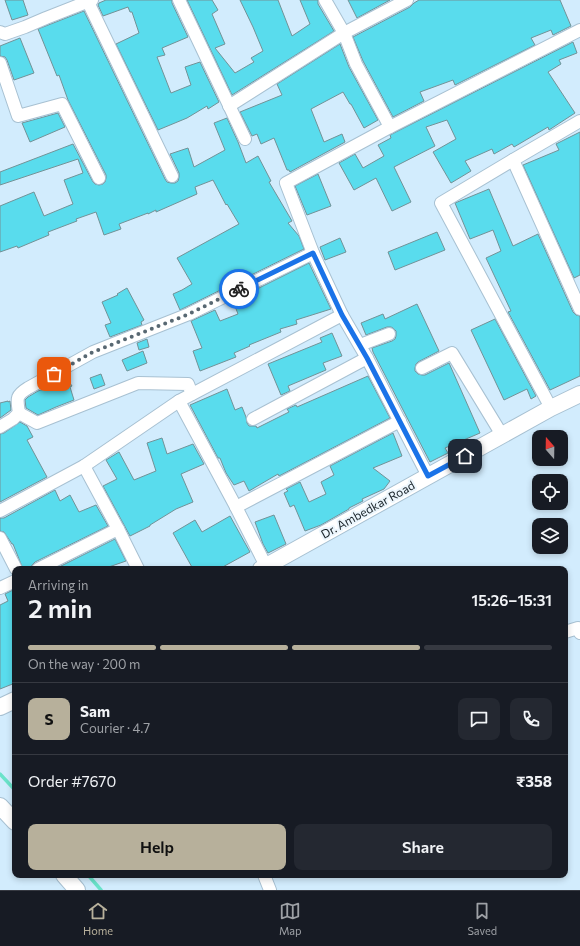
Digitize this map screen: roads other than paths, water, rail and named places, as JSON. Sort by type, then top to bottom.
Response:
[{"type":"street","points":[[179,0],[246,139]]},
{"type":"street","points":[[325,0],[344,33],[356,64],[390,127]]},
{"type":"street","points":[[230,106],[344,33],[407,0]]},
{"type":"street","points":[[0,32],[5,34],[25,28],[90,1],[172,176]]},
{"type":"street","points":[[428,476],[367,358],[342,315],[313,253],[286,183],[390,127],[580,30]]},
{"type":"street","points":[[0,63],[18,116],[62,104],[99,178]]},
{"type":"street","points":[[551,408],[441,203],[580,121]]},
{"type":"street","points":[[513,160],[580,309]]},
{"type":"street","points":[[19,413],[17,399],[20,393],[93,352],[189,314],[313,253]]},
{"type":"street","points":[[0,511],[84,466],[179,401],[342,315]]},
{"type":"street","points":[[360,345],[389,334]]},
{"type":"street","points":[[422,368],[452,353],[502,435]]},
{"type":"street","points":[[253,419],[367,358]]},
{"type":"street","points":[[19,413],[37,423],[138,383],[188,384],[192,394]]},
{"type":"street","name":"Dr. Ambedkar Road","points":[[268,566],[551,408],[580,394]]},
{"type":"street","points":[[179,401],[236,507],[263,566]]},
{"type":"street","points":[[0,427],[13,419],[19,413]]},
{"type":"street","points":[[236,507],[400,421]]},
{"type":"street","points":[[84,466],[136,566]]},
{"type":"street","points":[[44,566],[118,529]]},
{"type":"street","points":[[0,538],[14,566]]},
{"type":"street","points":[[0,588],[12,582]]},
{"type":"street","points":[[568,631],[578,628],[580,633]]},
{"type":"street","points":[[0,708],[12,702]]},
{"type":"street","points":[[0,806],[12,819]]},
{"type":"street","points":[[67,878],[77,890]]},
{"type":"street","points":[[265,878],[270,890]]},
{"type":"waterway","points":[[0,774],[12,787]]},
{"type":"waterway","points":[[91,878],[101,890]]}]
